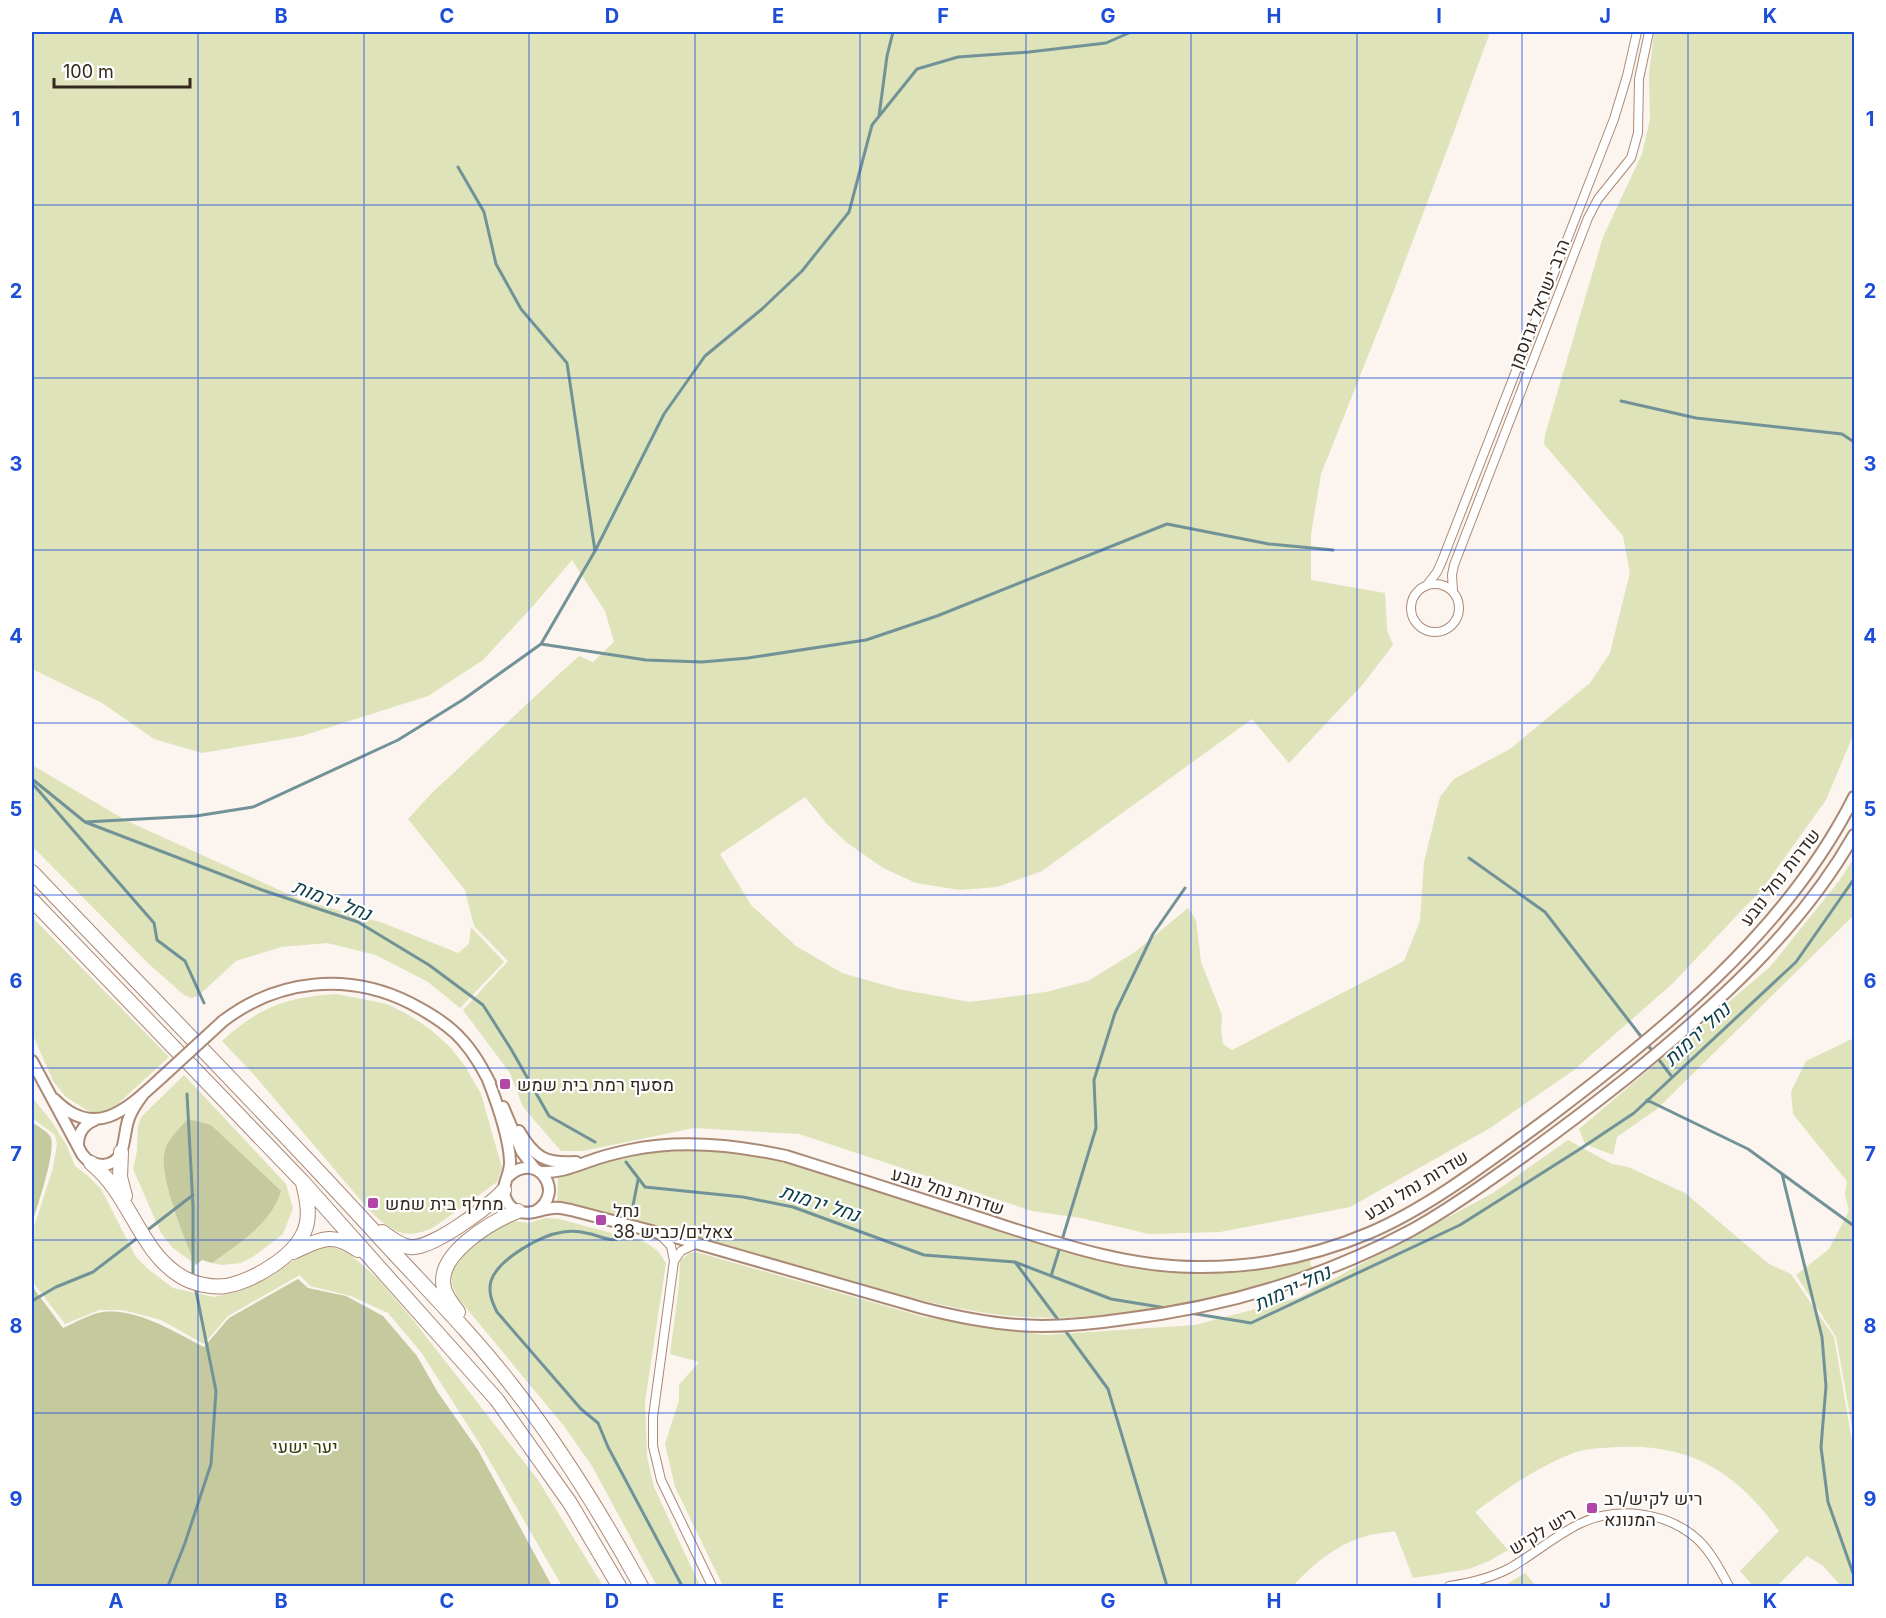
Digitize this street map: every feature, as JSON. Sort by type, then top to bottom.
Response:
[{"type":"highway","points":[[32,872],[347,1202],[484,1352],[553,1440],[586,1491],[641,1587]]},
{"type":"highway","points":[[32,900],[302,1181],[497,1400],[570,1503],[619,1587]]},
{"type":"highway","points":[[123,1145],[120,1177],[129,1209]]},
{"type":"highway","points":[[91,1163],[109,1180],[160,1260],[184,1278],[196,1283],[225,1286],[242,1281],[260,1273],[288,1254],[318,1241],[336,1239],[346,1241],[376,1264]]},
{"type":"highway","points":[[288,1254],[299,1242],[306,1226],[308,1207],[302,1181]]},
{"type":"highway","points":[[347,1202],[382,1233],[412,1248],[434,1242],[489,1204],[504,1190]]},
{"type":"highway","points":[[484,1352],[449,1299],[443,1286],[443,1272],[450,1258],[465,1243],[518,1211]]},
{"type":"main road","name":"שדרות נחל נובע","points":[[538,1171],[560,1172],[623,1151],[660,1145],[755,1149],[786,1156],[1045,1239],[1114,1258],[1153,1264],[1200,1267],[1255,1265],[1307,1255],[1370,1233],[1436,1196],[1532,1130],[1634,1049],[1759,934],[1813,868],[1835,834],[1854,797]]},
{"type":"main road","name":"שדרות נחל נובע","points":[[536,1211],[561,1208],[657,1232],[955,1316],[993,1322],[1040,1326],[1111,1321],[1198,1308],[1269,1289],[1317,1273],[1386,1243],[1436,1216],[1568,1125],[1649,1060],[1710,1006],[1775,943],[1821,886],[1854,836]]},
{"type":"main road","points":[[79,1147],[79,1137],[88,1124],[116,1113],[144,1094],[223,1021],[250,1003],[283,989],[319,983],[360,985],[391,994],[432,1015],[462,1040],[481,1065],[524,1140],[537,1155],[557,1163],[588,1161]]},
{"type":"main road","points":[[32,1061],[83,1156],[91,1163],[108,1164],[117,1158],[123,1145],[128,1118],[144,1094]]},
{"type":"main road","points":[[487,1077],[508,1146],[509,1176],[504,1190],[508,1203],[518,1211],[527,1213],[536,1211],[546,1202],[549,1193],[548,1183],[522,1152],[500,1100]]},
{"type":"main road","points":[[48,1092],[71,1112],[116,1125],[121,1131],[123,1145]]},
{"type":"main road","points":[[509,1176],[519,1168],[538,1171]]},
{"type":"street","name":"הרב ישראל גרוסמן","points":[[1427,585],[1442,561],[1614,119],[1637,32]]},
{"type":"street","name":"הרב ישראל גרוסמן","points":[[1453,591],[1454,565],[1588,218],[1598,199],[1632,158],[1638,133],[1639,79],[1649,32]]},
{"type":"street","points":[[1438,584],[1453,591],[1459,606],[1455,622],[1442,632],[1427,631],[1415,622],[1410,607],[1416,593],[1427,585],[1438,584]]},
{"type":"street","points":[[657,1232],[671,1246],[674,1261],[653,1417],[653,1446],[661,1480],[712,1587]]},
{"type":"street","points":[[674,1261],[686,1248],[699,1244]]},
{"type":"street","name":"ריש לקיש","points":[[1449,1587],[1479,1580],[1507,1569],[1581,1523],[1612,1514],[1626,1513],[1659,1518],[1683,1528],[1706,1549],[1729,1587]]},
{"type":"green space","points":[[32,32],[1490,32],[1393,293],[1321,474],[1311,534],[1311,580],[1385,593],[1387,630],[1393,645],[1363,684],[1289,763],[1252,719],[1042,871],[997,887],[960,890],[916,883],[883,868],[846,842],[827,824],[805,797],[720,854],[751,905],[796,946],[842,973],[898,989],[970,1002],[1046,992],[1088,981],[1135,952],[1188,908],[1196,920],[1201,962],[1222,1015],[1223,1044],[1232,1050],[1404,961],[1420,921],[1424,862],[1440,797],[1454,779],[1510,749],[1590,683],[1610,653],[1630,573],[1623,536],[1544,444],[1603,237],[1642,154],[1650,119],[1649,75],[1654,32],[1854,32],[1854,733],[1826,800],[1762,889],[1672,984],[1574,1070],[1490,1128],[1350,1207],[1220,1232],[1149,1234],[1081,1218],[1032,1211],[799,1134],[694,1128],[583,1151],[561,1151],[523,1107],[510,1073],[463,1010],[508,961],[474,926],[465,890],[408,819],[432,793],[579,656],[593,662],[614,642],[605,611],[572,560],[483,660],[428,696],[302,736],[202,753],[154,739],[102,703],[32,669]]},
{"type":"green space","points":[[32,765],[127,821],[299,899],[383,923],[458,953],[469,944],[471,927],[504,962],[460,1008],[428,982],[376,955],[327,943],[281,947],[236,961],[198,996],[191,998],[184,995],[149,964],[32,846]]},
{"type":"green space","points":[[1854,858],[1854,915],[1657,1109],[1617,1137],[1613,1155],[1585,1144],[1579,1129],[1770,967],[1839,881]]},
{"type":"green space","points":[[32,917],[169,1057],[110,1111],[93,1114],[66,1097],[53,1081],[32,1033]]},
{"type":"green space","points":[[337,994],[387,1004],[430,1029],[450,1047],[465,1066],[481,1094],[502,1168],[497,1182],[434,1227],[414,1233],[398,1232],[369,1210],[256,1077],[222,1041],[261,1012],[275,1006],[303,998]]},
{"type":"green space","points":[[1854,1038],[1854,1438],[1836,1337],[1796,1275],[1829,1249],[1849,1211],[1845,1194],[1847,1181],[1793,1114],[1791,1092],[1806,1061]]},
{"type":"green space","points":[[184,1075],[286,1184],[293,1208],[283,1234],[241,1263],[222,1265],[212,1263],[236,1245],[171,1139],[164,1151],[165,1175],[179,1225],[196,1265],[173,1248],[161,1233],[133,1169],[141,1117]]},
{"type":"green space","points":[[32,1097],[67,1146],[75,1166],[101,1189],[136,1257],[173,1288],[214,1297],[237,1292],[272,1276],[307,1251],[323,1244],[349,1253],[378,1279],[410,1316],[538,1480],[603,1586],[562,1586],[481,1446],[421,1352],[388,1313],[351,1296],[310,1286],[300,1275],[228,1316],[204,1344],[161,1320],[123,1310],[99,1310],[65,1324],[32,1281],[32,1233],[53,1168],[57,1144],[55,1135],[32,1118]]},
{"type":"green space","points":[[188,1119],[211,1125],[281,1191],[270,1214],[252,1232],[212,1263],[202,1260],[196,1265],[174,1209],[163,1164],[168,1143]]},
{"type":"green space","points":[[32,1122],[49,1134],[52,1143],[49,1165],[32,1224]]},
{"type":"green space","points":[[1568,1140],[1612,1164],[1628,1167],[1685,1193],[1769,1264],[1791,1274],[1834,1337],[1854,1453],[1854,1586],[1841,1586],[1823,1566],[1807,1556],[1777,1586],[1753,1586],[1740,1571],[1779,1531],[1747,1493],[1710,1466],[1668,1450],[1644,1447],[1601,1448],[1573,1453],[1534,1472],[1498,1495],[1475,1512],[1508,1550],[1469,1569],[1413,1578],[1395,1531],[1369,1535],[1345,1544],[1308,1570],[1293,1586],[723,1586],[675,1487],[665,1444],[679,1400],[679,1385],[699,1362],[670,1354],[680,1261],[689,1253],[696,1252],[924,1317],[1045,1335],[1195,1325],[1298,1298],[1493,1193]]},
{"type":"green space","points":[[653,1149],[724,1149],[784,1159],[1108,1262],[1165,1270],[1222,1272],[1261,1270],[1311,1260],[1310,1265],[1315,1268],[1239,1292],[1139,1311],[1060,1318],[1007,1316],[917,1299],[705,1239],[595,1211],[557,1204],[558,1175],[592,1163]]},
{"type":"green space","points":[[546,1218],[559,1219],[645,1242],[658,1251],[666,1263],[645,1402],[647,1457],[654,1487],[700,1586],[657,1586],[592,1466],[564,1426],[458,1298],[452,1285],[451,1265],[465,1248],[507,1220],[528,1223]]},
{"type":"green space","name":"יער ישעי","points":[[298,1279],[308,1288],[346,1296],[383,1316],[417,1356],[437,1391],[478,1450],[552,1586],[32,1586],[32,1286],[63,1328],[98,1313],[125,1313],[153,1321],[204,1347],[229,1318]]},
{"type":"green space","points":[[1525,1573],[1536,1586],[1504,1586]]},
{"type":"waterway","points":[[879,116],[887,56],[893,32]]},
{"type":"waterway","points":[[85,822],[196,816],[253,807],[398,740],[464,699],[541,644],[595,551],[664,414],[705,356],[762,309],[802,271],[849,212],[872,125],[917,69],[958,57],[1106,43],[1131,32]]},
{"type":"waterway","points":[[458,167],[484,212],[496,264],[521,309],[567,363],[595,551]]},
{"type":"waterway","points":[[1621,401],[1696,418],[1842,434],[1854,442]]},
{"type":"waterway","points":[[541,644],[646,660],[702,662],[748,658],[866,640],[937,616],[1167,524],[1269,544],[1333,550]]},
{"type":"waterway","name":"נחל ירמות","points":[[32,779],[85,822],[262,890],[358,922],[429,965],[483,1005],[549,1116],[595,1142]]},
{"type":"waterway","points":[[32,783],[154,923],[157,940],[185,961],[204,1003]]},
{"type":"waterway","points":[[1469,858],[1545,912],[1643,1039]]},
{"type":"waterway","name":"נחל ירמות","points":[[1190,1313],[1251,1323],[1460,1225],[1580,1149],[1634,1113],[1796,962],[1854,879]]},
{"type":"waterway","points":[[1062,1240],[1096,1128],[1094,1080],[1115,1013],[1153,934],[1185,888]]},
{"type":"waterway","points":[[1647,1044],[1672,1077]]},
{"type":"waterway","points":[[187,1094],[193,1206],[193,1277]]},
{"type":"waterway","points":[[1647,1100],[1748,1149],[1854,1226]]},
{"type":"waterway","name":"נחל ירמות","points":[[626,1162],[645,1187],[743,1197],[793,1207],[924,1255],[1015,1262],[1111,1299],[1166,1308]]},
{"type":"waterway","points":[[1782,1174],[1822,1337],[1826,1386],[1821,1447],[1828,1502],[1854,1576]]},
{"type":"waterway","points":[[631,1216],[638,1180]]},
{"type":"waterway","points":[[145,1232],[193,1195]]},
{"type":"waterway","points":[[625,1234],[616,1239],[607,1239],[583,1232],[569,1231],[543,1238],[521,1249],[502,1264],[491,1281],[490,1293],[497,1312],[581,1409],[598,1423],[608,1447],[682,1586]]},
{"type":"waterway","points":[[32,1301],[56,1287],[93,1272],[140,1236]]},
{"type":"waterway","points":[[1051,1276],[1060,1247]]},
{"type":"waterway","points":[[1015,1262],[1059,1321]]},
{"type":"waterway","points":[[168,1586],[211,1464],[216,1391],[195,1286]]},
{"type":"waterway","points":[[1064,1329],[1108,1389],[1167,1586]]},
{"type":"place","name":"מסעף רמת בית שמש","points":[[505,1084]]},
{"type":"place","name":"מחלף בית שמש","points":[[373,1203]]},
{"type":"place","name":"נחל צאלים/כביש 38","points":[[601,1220]]},
{"type":"place","name":"ריש לקיש/רב המנונא","points":[[1592,1508]]}]
